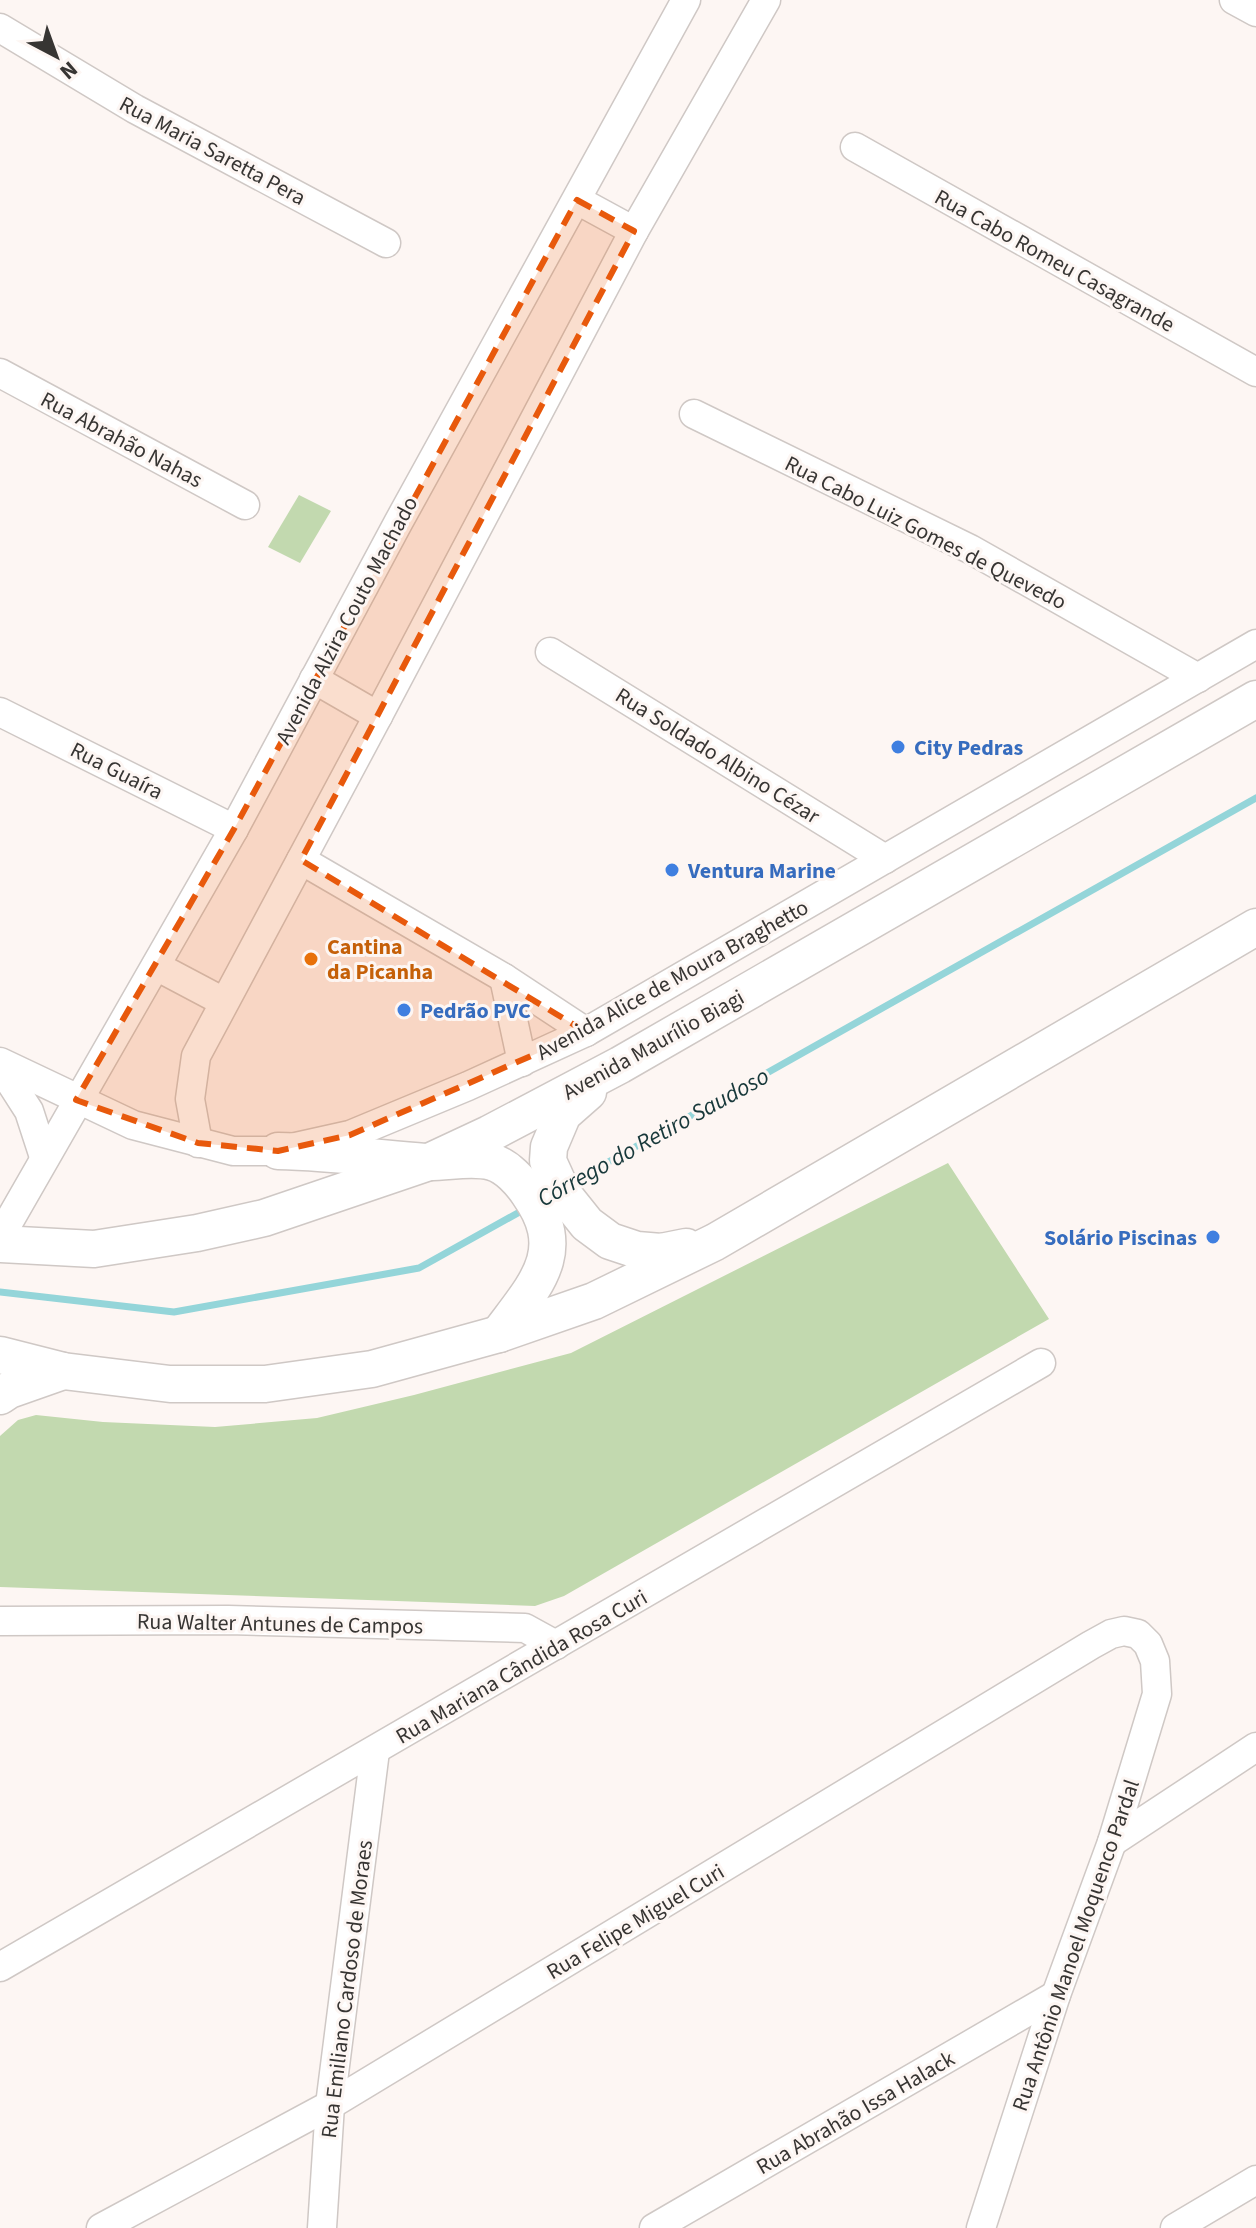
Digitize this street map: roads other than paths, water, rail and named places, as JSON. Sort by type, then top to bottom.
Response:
[{"type":"main road","name":"Avenida Maurílio Biagi","points":[[0,1244],[94,1249],[197,1233],[264,1218],[429,1162],[620,1065],[1256,699]]},
{"type":"main road","points":[[0,1355],[63,1371],[170,1384],[265,1384],[372,1369],[499,1334],[594,1301],[715,1242],[1256,927]]},
{"type":"main road","points":[[499,1334],[540,1275],[549,1248],[534,1171],[563,1114],[620,1065]]},
{"type":"main road","points":[[278,1151],[429,1162],[494,1162],[534,1171],[563,1194],[587,1224],[610,1241],[637,1250],[661,1252],[715,1242]]},
{"type":"main road","points":[[0,1396],[63,1371]]},
{"type":"street","name":"Avenida Alzira Couto Machado","points":[[0,1237],[234,829],[686,0]]},
{"type":"street","points":[[198,1143],[190,1099],[196,1056],[634,231],[766,0]]},
{"type":"street","points":[[1234,0],[1256,12]]},
{"type":"street","name":"Rua Maria Saretta Pera","points":[[0,28],[135,109],[386,243]]},
{"type":"street","name":"Rua Cabo Romeu Casagrande","points":[[855,147],[1256,372]]},
{"type":"street","points":[[577,200],[634,231]]},
{"type":"street","name":"Rua Abrahão Nahas","points":[[0,373],[245,505]]},
{"type":"street","name":"Rua Cabo Luiz Gomes de Quevedo","points":[[694,414],[970,549],[1198,678]]},
{"type":"street","name":"Avenida Alice de Moura Braghetto","points":[[278,1151],[350,1135],[586,1032],[1256,644]]},
{"type":"street","name":"Rua Soldado Albino Cézar","points":[[550,652],[885,859]]},
{"type":"street","points":[[314,679],[378,716]]},
{"type":"street","name":"Rua Guaíra","points":[[0,712],[234,829]]},
{"type":"street","points":[[301,860],[504,978],[586,1032]]},
{"type":"street","points":[[156,966],[224,1002]]},
{"type":"street","points":[[504,978],[522,1062]]},
{"type":"street","points":[[0,1064],[133,1125],[233,1151],[278,1151]]},
{"type":"street","points":[[0,1064],[29,1111],[44,1157]]},
{"type":"street","name":"Rua Mariana Cândida Rosa Curi","points":[[0,1967],[1041,1363]]},
{"type":"street","name":"Rua Walter Antunes de Campos","points":[[0,1621],[228,1620],[525,1628],[556,1645]]},
{"type":"street","name":"Rua Felipe Miguel Curi","points":[[101,2228],[330,2105],[1101,1639],[1124,1631],[1138,1634],[1148,1644],[1155,1661]]},
{"type":"street","name":"Rua Antônio Manoel Moquenco Pardal","points":[[981,2228],[1056,1995],[1112,1842],[1157,1694],[1155,1661]]},
{"type":"street","points":[[1112,1842],[1256,1747]]},
{"type":"street","name":"Rua Emiliano Cardoso de Moraes","points":[[322,2228],[330,2105],[375,1751]]},
{"type":"street","name":"Rua Abrahão Issa Halack","points":[[654,2228],[1056,1995]]},
{"type":"street","points":[[1175,2228],[1256,2180]]},
{"type":"waterway","name":"Córrego do Retiro Saudoso","points":[[571,1183],[1256,798]]},
{"type":"waterway","name":"Córrego do Retiro Saudoso","points":[[0,1292],[174,1312],[419,1268],[525,1209]]},
{"type":"place","name":"City Pedras","points":[[898,747]]},
{"type":"place","name":"Ventura Marine","points":[[672,870]]},
{"type":"place","name":"Cantina da Picanha","points":[[311,959]]},
{"type":"place","name":"Pedrão PVC","points":[[404,1010]]},
{"type":"place","name":"Solário Piscinas","points":[[1213,1237]]}]
